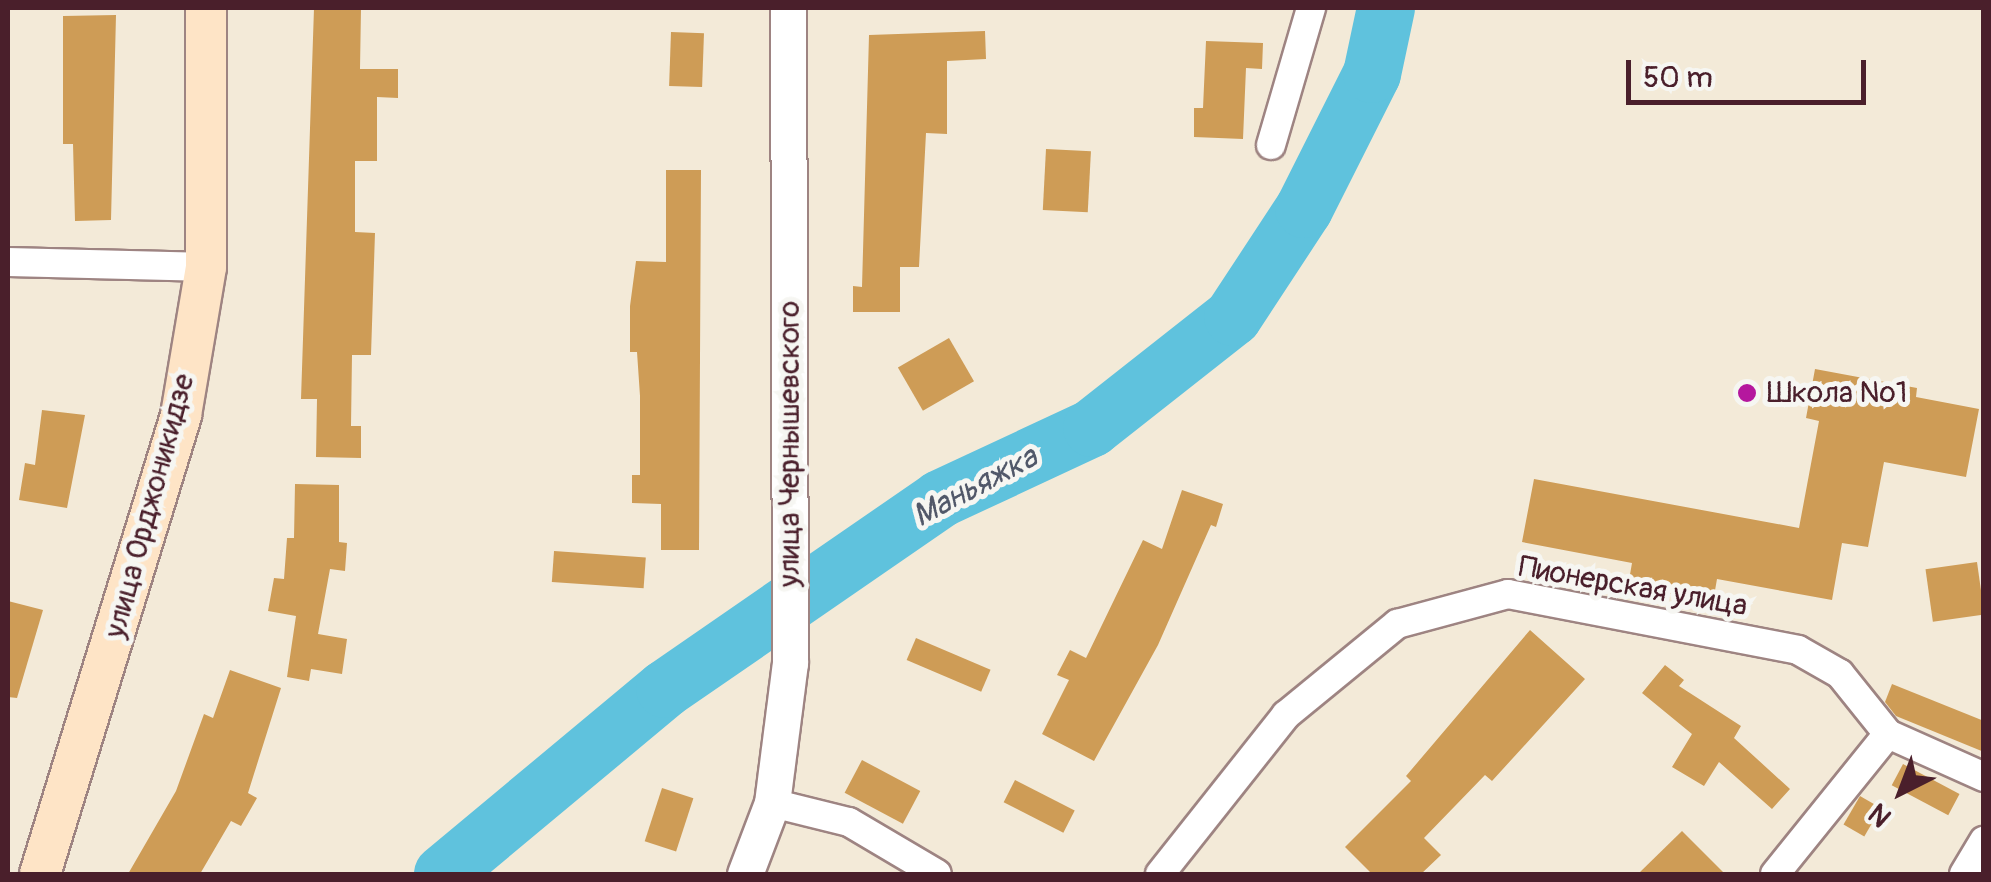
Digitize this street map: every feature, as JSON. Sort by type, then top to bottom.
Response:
[{"type":"main road","name":"улица Орджоникидзе","points":[[40,874],[181,415],[206,267],[206,8]]},
{"type":"street","name":"улица Чернышевского","points":[[745,874],[772,803],[790,663],[793,541],[788,8]]},
{"type":"street","points":[[1271,145],[1312,8]]},
{"type":"street","points":[[8,262],[206,267]]},
{"type":"street","name":"Пионерская улица","points":[[1160,874],[1286,716],[1396,624],[1508,594],[1798,650],[1840,674],[1888,734],[1984,777]]},
{"type":"street","points":[[1774,874],[1888,734]]},
{"type":"street","points":[[772,803],[849,822],[937,874]]},
{"type":"street","points":[[1964,874],[1984,841]]},
{"type":"building","points":[[314,8],[361,8],[360,69],[398,69],[398,98],[377,97],[377,161],[355,161],[355,232],[375,233],[371,355],[352,355],[351,426],[361,426],[361,458],[316,457],[317,399],[301,399]]},
{"type":"building","points":[[116,15],[111,220],[75,221],[73,144],[63,144],[63,16]]},
{"type":"building","points":[[985,31],[986,59],[947,61],[947,134],[926,133],[919,267],[900,267],[900,312],[853,312],[853,286],[862,287],[869,35]]},
{"type":"building","points":[[671,32],[704,33],[702,87],[669,86]]},
{"type":"building","points":[[1206,41],[1263,43],[1262,69],[1246,68],[1243,139],[1194,137],[1194,108],[1203,108]]},
{"type":"building","points":[[1046,149],[1091,151],[1088,212],[1043,210]]},
{"type":"building","points":[[666,170],[701,170],[699,550],[661,550],[661,504],[632,503],[632,475],[640,475],[640,396],[637,352],[630,352],[630,306],[636,261],[666,262]]},
{"type":"building","points":[[949,338],[974,381],[923,411],[898,368]]},
{"type":"building","points":[[1815,369],[1917,388],[1916,397],[1979,409],[1966,477],[1884,462],[1868,547],[1842,543],[1832,600],[1717,579],[1713,602],[1628,586],[1632,563],[1522,542],[1534,479],[1799,528],[1819,421],[1806,418]]},
{"type":"building","points":[[42,410],[85,415],[67,508],[19,500],[25,463],[35,465]]},
{"type":"building","points":[[295,484],[339,485],[339,542],[347,543],[345,571],[330,569],[318,634],[347,639],[342,674],[311,669],[309,681],[287,677],[296,616],[268,611],[274,578],[284,579],[287,538],[294,538]]},
{"type":"building","points":[[1182,490],[1223,504],[1216,527],[1211,525],[1158,645],[1094,761],[1042,734],[1069,680],[1057,675],[1070,650],[1086,658],[1143,540],[1162,549]]},
{"type":"building","points":[[554,551],[646,557],[644,588],[552,582]]},
{"type":"building","points":[[1977,562],[1984,615],[1933,622],[1926,569]]},
{"type":"building","points":[[8,601],[43,610],[17,698],[8,697]]},
{"type":"building","points":[[1530,630],[1585,679],[1492,781],[1485,775],[1424,838],[1441,855],[1421,874],[1372,874],[1345,847],[1411,781],[1406,776]]},
{"type":"building","points":[[916,638],[991,670],[981,692],[907,660]]},
{"type":"building","points":[[1665,665],[1684,680],[1679,686],[1741,726],[1734,738],[1790,789],[1772,809],[1719,762],[1704,786],[1672,767],[1692,734],[1642,693]]},
{"type":"building","points":[[230,670],[281,688],[248,793],[257,798],[241,826],[231,821],[200,874],[128,874],[176,791],[204,714],[213,718]]},
{"type":"building","points":[[1892,684],[1984,721],[1984,752],[1896,716],[1885,702]]},
{"type":"building","points":[[862,760],[920,791],[903,824],[845,793]]},
{"type":"building","points":[[1903,764],[1960,794],[1948,815],[1892,785]]},
{"type":"building","points":[[1015,780],[1075,810],[1063,833],[1004,802]]},
{"type":"building","points":[[662,788],[693,798],[676,851],[645,841]]},
{"type":"building","points":[[1860,796],[1881,808],[1864,837],[1844,825]]},
{"type":"building","points":[[1682,831],[1725,874],[1638,874]]},
{"type":"waterway","name":"Маньяжка","points":[[443,874],[665,689],[940,499],[1092,428],[1233,317],[1304,209],[1372,74],[1386,8]]},
{"type":"place","name":"Школа №1","points":[[1747,393]]}]
